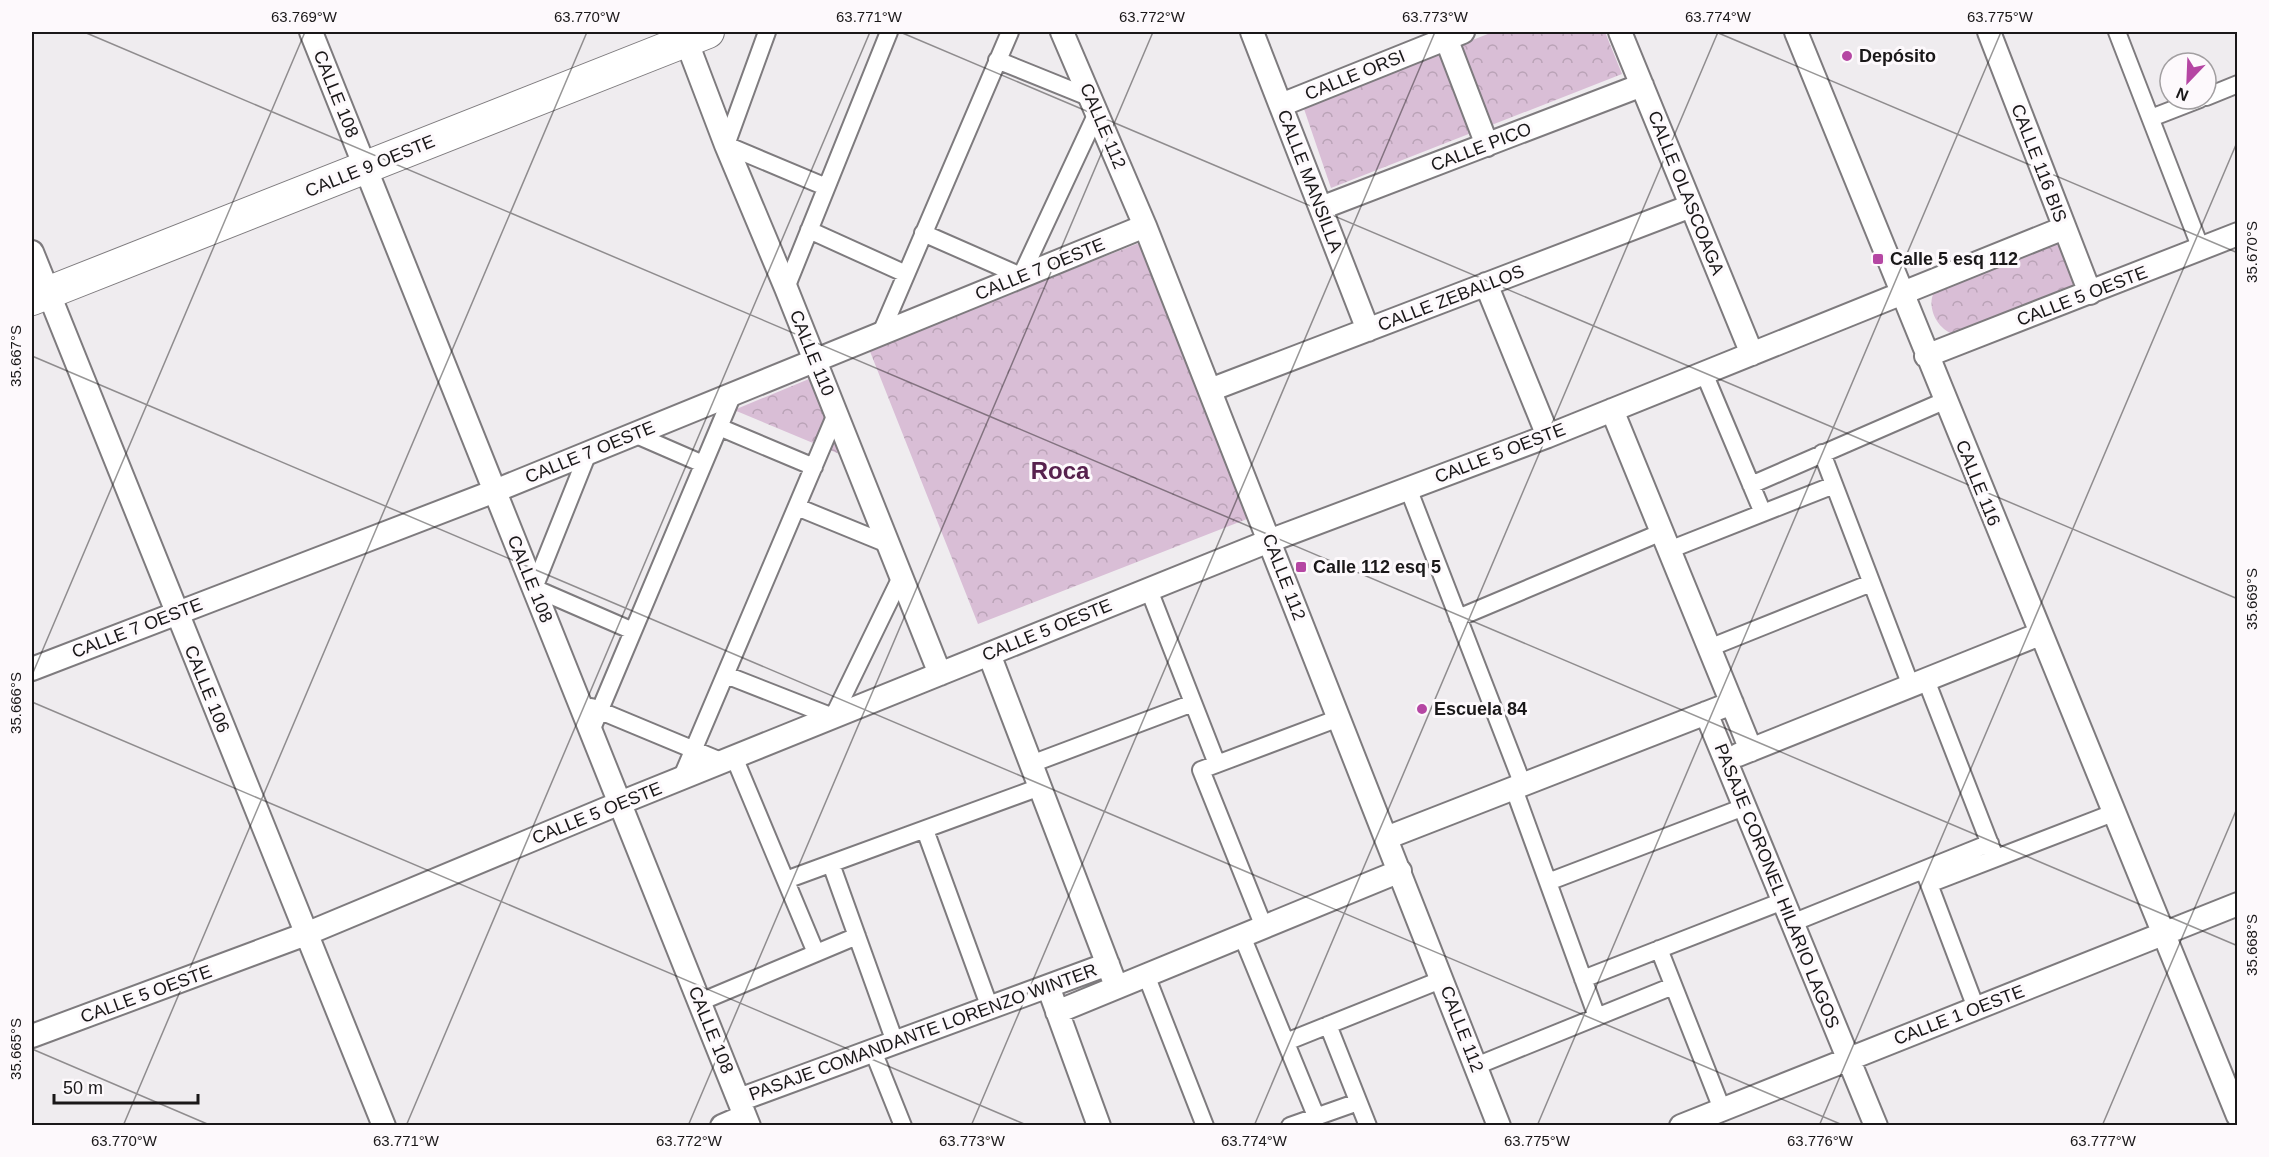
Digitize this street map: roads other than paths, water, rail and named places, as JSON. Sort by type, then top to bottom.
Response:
[{"type":"main road","name":"CALLE 9 OESTE","points":[[40,296],[366,168],[693,34]]},
{"type":"street","name":"CALLE 108","points":[[311,32],[534,588],[590,706],[591,731],[744,1114]]},
{"type":"street","points":[[767,32],[726,145],[826,187]]},
{"type":"street","points":[[786,288],[889,32]]},
{"type":"street","points":[[881,333],[1010,32]]},
{"type":"street","name":"CALLE 112","points":[[1062,32],[1145,226],[1499,1125]]},
{"type":"street","name":"CALLE MANSILLA","points":[[1252,32],[1368,330]]},
{"type":"street","name":"CALLE OLASCOAGA","points":[[1620,32],[1752,354]]},
{"type":"street","name":"CALLE 116","points":[[1796,32],[1944,401],[2238,1116]]},
{"type":"street","name":"CALLE 116 BIS","points":[[1989,32],[2090,293]]},
{"type":"street","points":[[2117,32],[2201,249]]},
{"type":"street","name":"CALLE 110","points":[[693,34],[726,145],[786,288],[940,674]]},
{"type":"street","points":[[1454,35],[1487,144]]},
{"type":"street","name":"CALLE ORSI","points":[[1281,105],[1454,35]]},
{"type":"street","points":[[923,233],[1021,276],[1094,106],[997,60]]},
{"type":"street","points":[[2218,92],[2238,84]]},
{"type":"street","name":"CALLE PICO","points":[[1321,208],[1642,85]]},
{"type":"street","points":[[2151,118],[2169,111]]},
{"type":"street","name":"CALLE ZEBALLOS","points":[[1210,390],[1691,206]]},
{"type":"street","name":"CALLE 7 OESTE","points":[[32,669],[495,491],[1145,226]]},
{"type":"street","name":"CALLE 5 OESTE","points":[[32,1036],[306,934],[681,778],[1269,541],[1548,436],[2064,228]]},
{"type":"street","points":[[809,230],[906,274]]},
{"type":"street","name":"CALLE 5 OESTE","points":[[1926,356],[2238,234]]},
{"type":"street","name":"CALLE 106","points":[[32,252],[40,296],[177,613],[384,1125]]},
{"type":"street","points":[[1486,284],[1548,436]]},
{"type":"street","points":[[1704,373],[1763,513]]},
{"type":"street","points":[[733,394],[633,631],[590,706],[695,750],[728,759],[786,880],[816,953]]},
{"type":"street","points":[[1750,485],[1944,401]]},
{"type":"street","name":"PASAJE CORONEL HILARIO LAGOS","points":[[1612,410],[1751,750]]},
{"type":"street","points":[[681,778],[695,750],[836,414]]},
{"type":"street","points":[[719,427],[814,468]]},
{"type":"street","points":[[634,434],[703,464]]},
{"type":"street","points":[[588,453],[534,588],[633,631]]},
{"type":"street","points":[[1822,453],[1871,583],[1919,683],[1993,850]]},
{"type":"street","points":[[1458,618],[1666,541],[1763,513],[1834,485]]},
{"type":"street","points":[[1408,488],[1458,618],[1518,787],[1548,882],[1597,1017]]},
{"type":"street","points":[[797,507],[890,546]]},
{"type":"street","points":[[726,675],[833,717],[902,575]]},
{"type":"street","points":[[1709,648],[1871,583]]},
{"type":"street","points":[[1149,590],[1193,703],[1209,767],[1264,927]]},
{"type":"street","points":[[1725,760],[2040,634]]},
{"type":"street","points":[[989,654],[1116,987]]},
{"type":"street","points":[[1031,764],[1193,703]]},
{"type":"street","points":[[1386,838],[1732,703]]},
{"type":"street","name":"PASAJE CORONEL HILARIO LAGOS","points":[[1706,713],[1876,1125]]},
{"type":"street","points":[[1209,767],[1339,718]]},
{"type":"street","points":[[786,880],[1040,787]]},
{"type":"street","points":[[1548,882],[1744,807]]},
{"type":"street","points":[[1792,922],[1926,877],[1993,850],[2113,813]]},
{"type":"street","points":[[925,830],[990,1008]]},
{"type":"street","points":[[831,864],[895,1042]]},
{"type":"street","name":"PASAJE COMANDANTE LORENZO WINTER","points":[[1057,1012],[1400,871]]},
{"type":"street","points":[[1926,877],[1976,1008]]},
{"type":"street","points":[[1583,979],[1783,901]]},
{"type":"street","name":"CALLE 1 OESTE","points":[[1681,1125],[2238,904]]},
{"type":"street","points":[[700,1002],[857,936]]},
{"type":"street","points":[[1242,936],[1316,1116]]},
{"type":"street","points":[[1659,950],[1722,1109]]},
{"type":"street","name":"PASAJE COMANDANTE LORENZO WINTER","points":[[722,1125],[873,1051],[1108,964]]},
{"type":"street","points":[[1146,975],[1205,1125]]},
{"type":"street","points":[[1286,1042],[1443,979]]},
{"type":"street","points":[[1048,986],[1099,1125]]},
{"type":"street","points":[[1476,1066],[1674,986]]},
{"type":"street","points":[[1328,1025],[1368,1125]]},
{"type":"street","points":[[873,1051],[903,1125]]},
{"type":"street","points":[[1290,1125],[1358,1102]]},
{"type":"place","name":"Depósito","points":[[1847,56]]},
{"type":"place","name":"Calle 5 esq 112","points":[[1878,259]]},
{"type":"place","name":"Calle 112 esq 5","points":[[1301,567]]},
{"type":"place","name":"Escuela 84","points":[[1422,709]]},
{"type":"district","name":"Roca","points":[[1060,470]]}]
